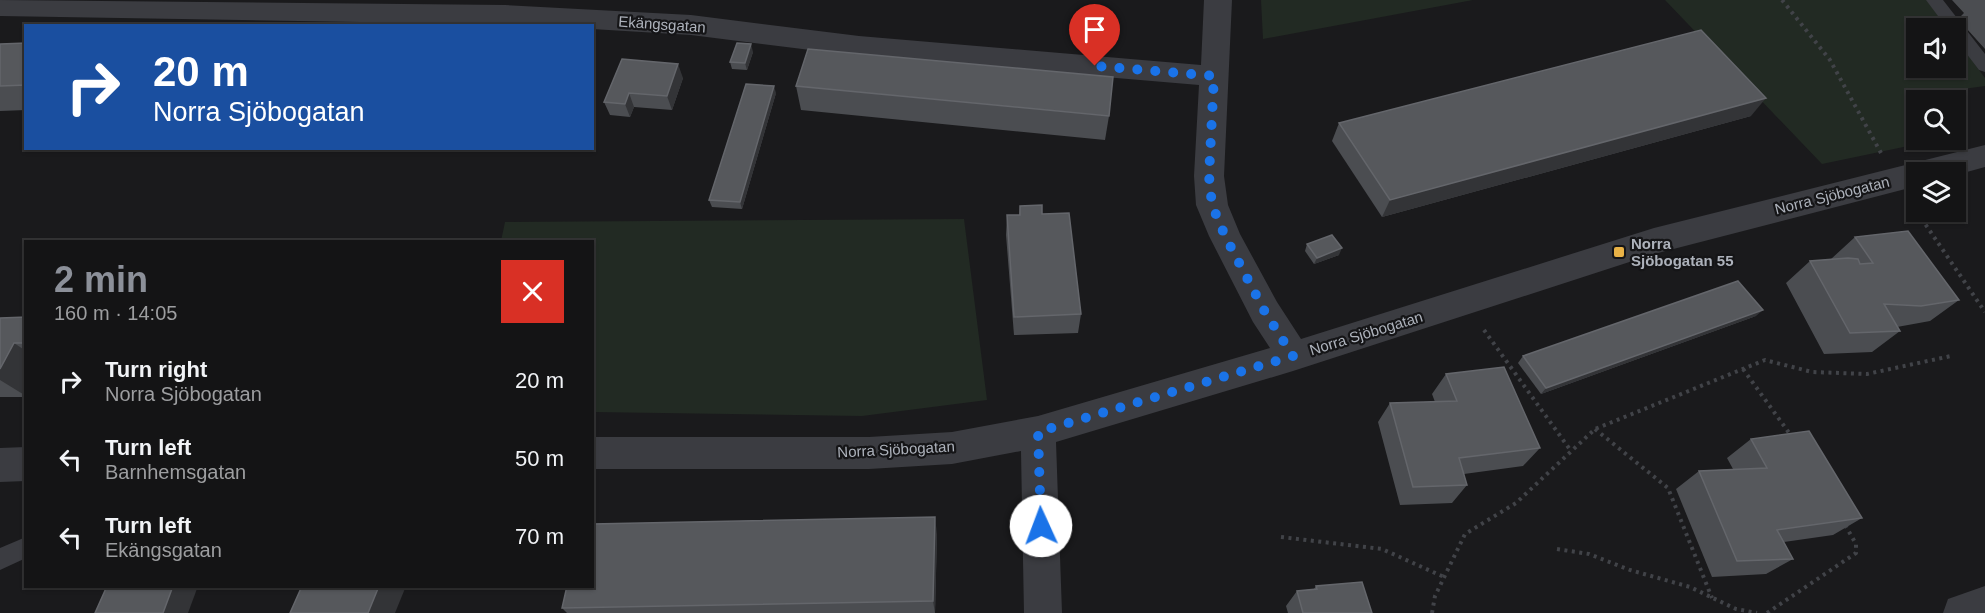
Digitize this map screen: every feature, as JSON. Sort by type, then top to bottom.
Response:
[{"type":"street","points":[[1218,0],[1209,176],[1212,205],[1225,236],[1265,312],[1293,356]]},
{"type":"street","name":"Ekängsgatan","points":[[0,7],[505,14],[692,25],[859,46],[1214,76]]},
{"type":"street","points":[[1961,162],[1985,156]]},
{"type":"street","name":"Norra Sjöbogatan","points":[[594,453],[869,453],[952,447],[1038,432],[1293,356],[1654,241],[1906,177]]},
{"type":"street","points":[[1038,432],[1043,613]]},
{"type":"street","points":[[0,465],[24,464]]},
{"type":"street","points":[[1962,613],[1985,605]]},
{"type":"lane","points":[[1934,0],[1985,66]]},
{"type":"lane","points":[[0,559],[24,548]]},
{"type":"path","points":[[1485,332],[1571,451]]},
{"type":"path","points":[[1432,613],[1435,596],[1465,534],[1516,503],[1595,429],[1765,360],[1812,372],[1867,374],[1951,356]]},
{"type":"path","points":[[1743,369],[1798,446]]},
{"type":"path","points":[[1595,429],[1668,488],[1712,598]]},
{"type":"path","points":[[1767,613],[1856,553],[1856,544],[1839,514]]},
{"type":"path","points":[[1281,537],[1382,549],[1444,577]]},
{"type":"path","points":[[1557,549],[1589,554],[1690,587],[1736,609],[1757,613]]},
{"type":"shaded area","points":[[1261,0],[1473,0],[1263,39]]},
{"type":"shaded area","points":[[1665,0],[1927,0],[1940,18],[1906,18],[1906,78],[1966,78],[1966,52],[1985,78],[1985,86],[1956,90],[1906,90],[1906,146],[1822,164]]},
{"type":"shaded area","points":[[964,219],[987,400],[862,416],[594,412],[594,240],[501,240],[505,222]]},
{"type":"building","points":[[1701,30],[1766,98],[1390,200],[1339,123]]},
{"type":"building","points":[[24,43],[24,85],[0,86],[0,44]]},
{"type":"building","points":[[737,43],[751,44],[745,63],[730,62]]},
{"type":"building","points":[[808,49],[1113,77],[1109,116],[796,86]]},
{"type":"building","points":[[622,59],[678,64],[667,96],[629,93],[625,104],[604,102]]},
{"type":"building","points":[[746,84],[774,86],[740,202],[709,200]]},
{"type":"building","points":[[1042,205],[1042,214],[1069,213],[1081,314],[1014,317],[1007,215],[1020,215],[1020,206]]},
{"type":"building","points":[[1908,231],[1959,300],[1921,306],[1884,304],[1900,331],[1850,333],[1810,261],[1848,258],[1858,259],[1860,264],[1873,263],[1855,237]]},
{"type":"building","points":[[1332,235],[1342,248],[1317,258],[1307,244]]},
{"type":"building","points":[[1738,281],[1763,310],[1546,388],[1523,356]]},
{"type":"building","points":[[24,317],[24,343],[14,343],[0,369],[0,318]]},
{"type":"building","points":[[1504,367],[1540,448],[1459,458],[1467,485],[1413,487],[1390,403],[1457,401],[1446,374]]},
{"type":"building","points":[[1809,431],[1862,518],[1777,530],[1793,559],[1737,561],[1699,471],[1767,468],[1751,439]]},
{"type":"building","points":[[935,517],[933,601],[562,608],[567,588],[594,588],[594,524]]},
{"type":"building","points":[[1362,582],[1372,613],[1303,613],[1297,591],[1317,589],[1316,586]]},
{"type":"building","points":[[106,588],[172,588],[163,613],[95,613]]},
{"type":"building","points":[[301,588],[378,588],[368,613],[290,613]]},
{"type":"place","name":"Norra Sjöbogatan 55","points":[[1619,252]]},
{"type":"route","points":[[1041,526],[1038,432],[1293,356],[1265,312],[1225,236],[1212,205],[1209,176],[1214,76],[1095,66]]}]
